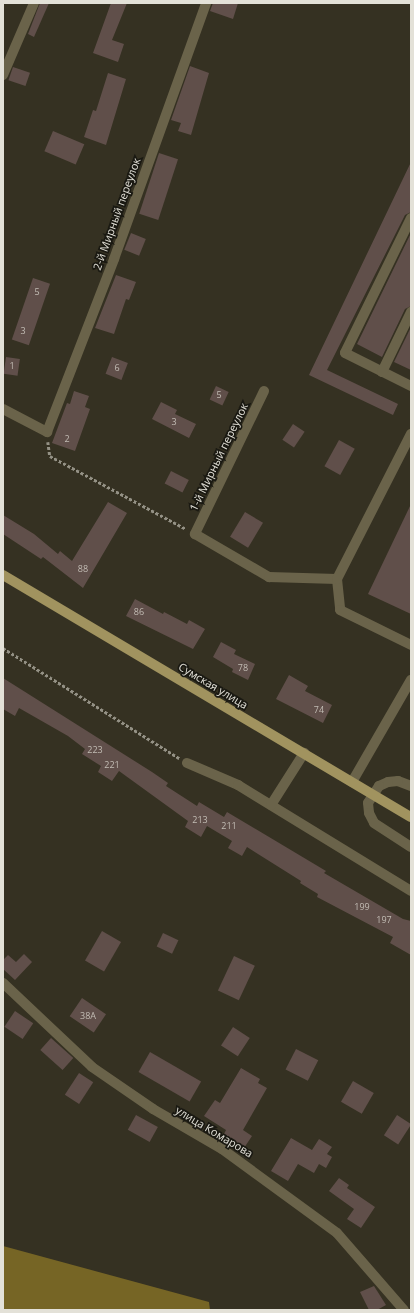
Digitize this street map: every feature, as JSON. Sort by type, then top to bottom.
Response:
[{"type":"main road","name":"Сумская улица","points":[[3,575],[411,817]]},
{"type":"street","points":[[3,75],[34,3]]},
{"type":"street","name":"2-й Мирный переулок","points":[[47,432],[114,259],[206,3]]},
{"type":"street","points":[[411,218],[345,353],[411,386]]},
{"type":"street","points":[[382,372],[411,312]]},
{"type":"street","name":"1-й Мирный переулок","points":[[194,534],[264,391]]},
{"type":"street","points":[[3,409],[47,432]]},
{"type":"street","points":[[411,434],[337,579],[340,610],[411,645]]},
{"type":"street","points":[[194,534],[269,577],[337,579]]},
{"type":"street","points":[[352,782],[411,680]]},
{"type":"street","points":[[271,805],[304,753]]},
{"type":"street","points":[[187,763],[238,785],[411,891]]},
{"type":"street","points":[[411,786],[398,781],[388,782],[379,786],[372,794],[368,803],[374,823],[411,847]]},
{"type":"street","name":"улица Комарова","points":[[3,983],[92,1067],[153,1109],[222,1149],[337,1232],[404,1310]]},
{"type":"path","points":[[47,432],[50,456],[194,534]]},
{"type":"path","points":[[3,648],[187,763]]},
{"type":"shaded area","points":[[3,1246],[209,1302],[210,1310],[3,1310]]},
{"type":"building","points":[[40,3],[49,3],[34,37],[28,34]]},
{"type":"building","points":[[111,3],[127,3],[112,40],[124,44],[118,62],[93,53]]},
{"type":"building","points":[[213,3],[238,3],[233,19],[210,11]]},
{"type":"building","points":[[190,66],[209,73],[191,135],[178,131],[181,123],[171,120]]},
{"type":"building","points":[[13,67],[30,73],[25,86],[8,80]]},
{"type":"building","points":[[108,73],[126,79],[106,145],[84,137],[93,110],[96,111]]},
{"type":"building","points":[[53,131],[84,144],[76,165],[44,151]]},
{"type":"building","points":[[159,153],[178,159],[158,220],[139,214]]},
{"type":"building","points":[[411,162],[411,212],[405,215],[327,370],[398,404],[393,415],[309,375]]},
{"type":"building","points":[[131,233],[146,239],[139,256],[124,250]]},
{"type":"building","points":[[411,233],[411,306],[405,309],[382,357],[357,344]]},
{"type":"building","points":[[116,275],[136,282],[129,300],[126,299],[114,334],[95,328]]},
{"type":"building","points":[[33,278],[50,284],[29,345],[12,339]]},
{"type":"building","points":[[411,327],[411,370],[394,362]]},
{"type":"building","points":[[6,357],[20,359],[17,376],[4,374]]},
{"type":"building","points":[[112,357],[128,363],[121,380],[106,374]]},
{"type":"building","points":[[216,386],[229,392],[222,406],[210,400]]},
{"type":"building","points":[[74,391],[89,396],[85,407],[90,409],[75,451],[52,443],[67,403],[70,404]]},
{"type":"building","points":[[161,402],[177,410],[175,414],[196,424],[189,438],[152,419]]},
{"type":"building","points":[[293,424],[305,432],[294,448],[282,440]]},
{"type":"building","points":[[339,440],[355,449],[340,475],[324,466]]},
{"type":"building","points":[[171,471],[189,480],[182,493],[165,483]]},
{"type":"building","points":[[108,502],[127,513],[83,588],[43,557],[41,559],[3,534],[3,515],[34,534],[58,554],[60,551],[72,561]]},
{"type":"building","points":[[411,504],[411,614],[368,594]]},
{"type":"building","points":[[245,512],[263,523],[248,548],[230,537]]},
{"type":"building","points":[[135,599],[163,614],[164,612],[187,624],[189,620],[205,629],[193,649],[126,616]]},
{"type":"building","points":[[221,642],[236,650],[234,654],[255,664],[248,680],[232,672],[233,669],[213,657]]},
{"type":"building","points":[[289,675],[308,686],[305,691],[332,705],[323,723],[276,699]]},
{"type":"building","points":[[3,678],[152,772],[168,783],[166,786],[197,806],[199,802],[224,817],[227,812],[326,871],[324,873],[403,919],[411,921],[411,955],[390,943],[393,937],[317,897],[318,894],[300,883],[301,881],[247,847],[242,856],[228,848],[232,841],[207,826],[201,837],[185,827],[188,821],[119,771],[112,781],[98,772],[101,766],[82,754],[85,749],[68,736],[19,708],[15,716],[3,709]]},
{"type":"building","points":[[102,931],[121,942],[104,971],[85,960]]},
{"type":"building","points":[[163,933],[178,940],[172,954],[157,947]]},
{"type":"building","points":[[24,954],[32,962],[15,980],[3,969],[3,960],[8,955],[16,962]]},
{"type":"building","points":[[234,956],[255,966],[239,1000],[218,990]]},
{"type":"building","points":[[82,998],[106,1014],[94,1032],[70,1016]]},
{"type":"building","points":[[15,1011],[33,1023],[23,1039],[4,1027]]},
{"type":"building","points":[[233,1027],[250,1038],[238,1056],[221,1045]]},
{"type":"building","points":[[51,1038],[73,1058],[63,1070],[40,1050]]},
{"type":"building","points":[[296,1049],[318,1060],[308,1081],[286,1069]]},
{"type":"building","points":[[150,1052],[201,1082],[190,1101],[138,1072]]},
{"type":"building","points":[[241,1068],[260,1079],[258,1083],[267,1088],[243,1130],[252,1136],[244,1148],[224,1134],[226,1130],[204,1116],[215,1100],[220,1103]]},
{"type":"building","points":[[79,1073],[93,1082],[79,1104],[65,1095]]},
{"type":"building","points":[[353,1081],[374,1093],[362,1114],[341,1102]]},
{"type":"building","points":[[136,1115],[158,1127],[150,1142],[128,1130]]},
{"type":"building","points":[[397,1115],[411,1124],[398,1144],[384,1135]]},
{"type":"building","points":[[291,1138],[312,1150],[319,1139],[332,1147],[327,1154],[332,1157],[326,1168],[319,1164],[314,1173],[298,1164],[288,1181],[271,1171]]},
{"type":"building","points":[[339,1178],[349,1185],[347,1188],[375,1207],[361,1228],[347,1219],[354,1209],[329,1191]]},
{"type":"building","points":[[374,1286],[386,1305],[377,1310],[369,1310],[360,1292]]}]
